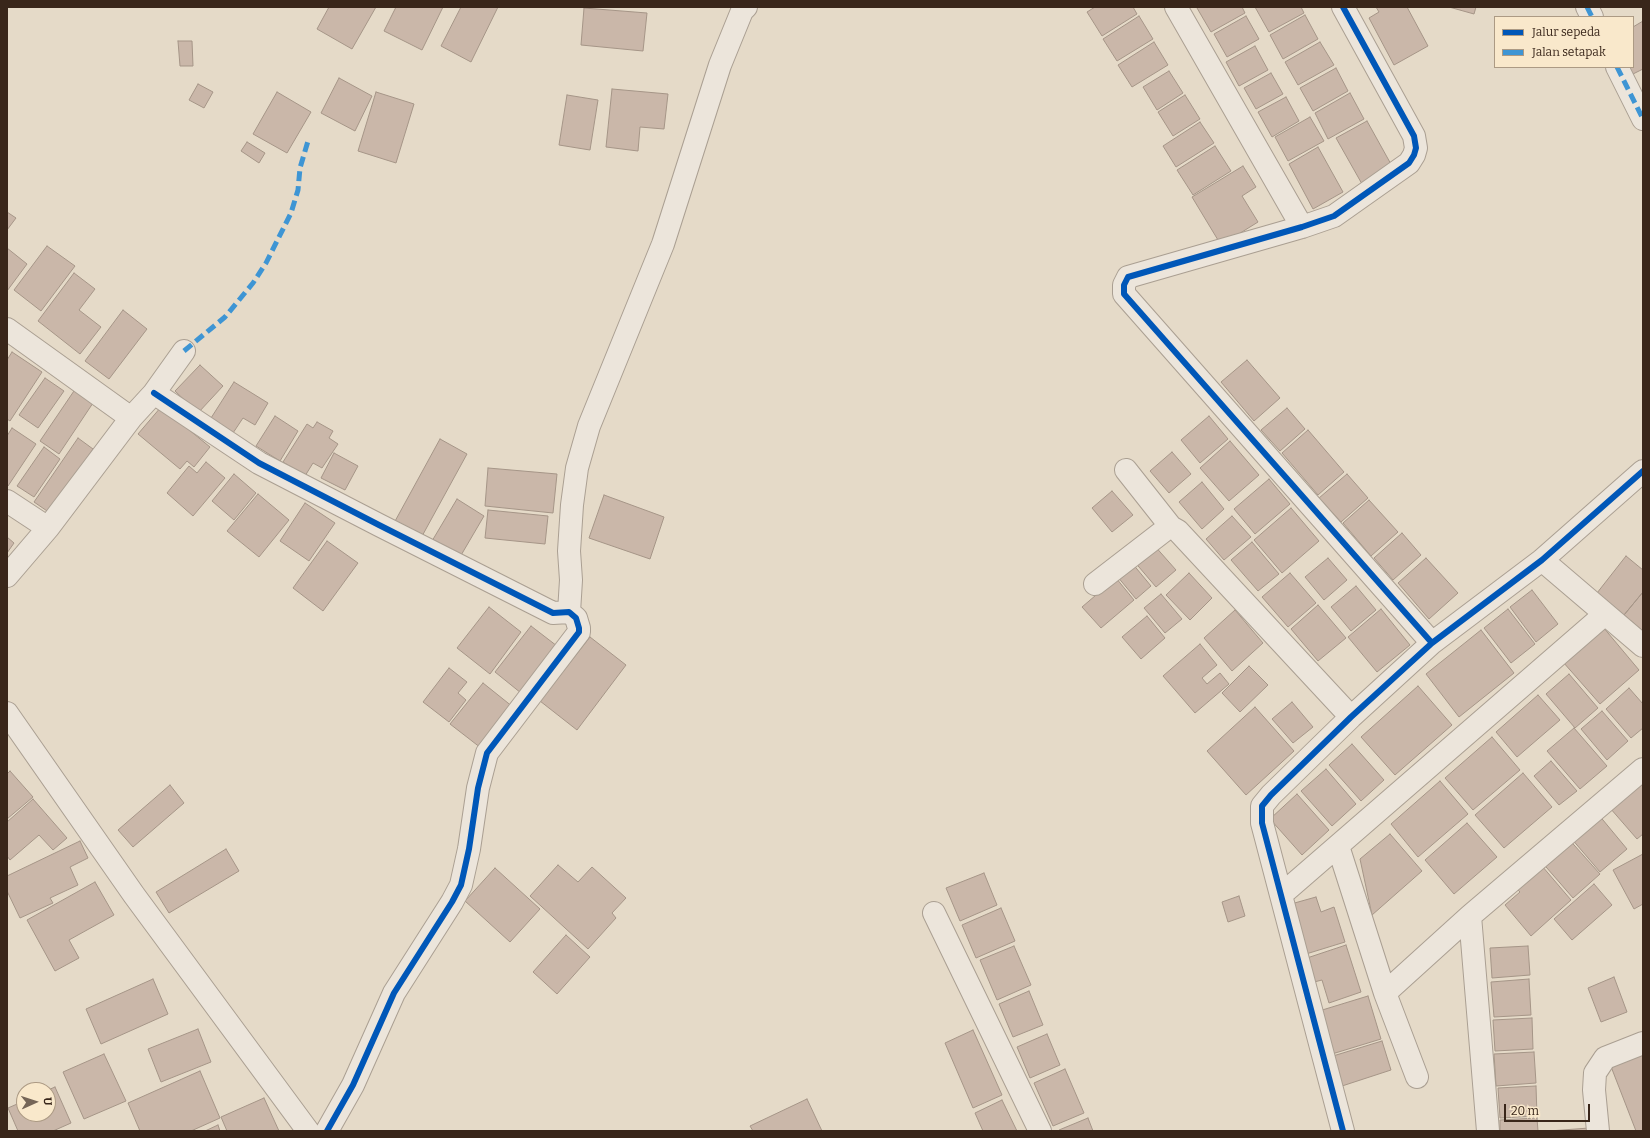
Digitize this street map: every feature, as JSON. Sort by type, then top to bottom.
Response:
[{"type":"street","points":[[1176,7],[1302,227]]},
{"type":"street","points":[[1343,7],[1414,136],[1416,148],[1409,163],[1334,216],[1302,227],[1128,277],[1124,286],[1124,294],[1432,643]]},
{"type":"street","points":[[1587,7],[1592,16]]},
{"type":"street","points":[[569,612],[571,580],[569,551],[572,505],[577,468],[590,426],[663,244],[720,65],[742,8]]},
{"type":"street","points":[[1618,68],[1643,119]]},
{"type":"street","points":[[7,329],[131,418]]},
{"type":"street","points":[[7,576],[48,528],[131,418],[154,393],[184,351]]},
{"type":"street","points":[[154,393],[259,463],[553,612],[569,612],[576,618],[579,632],[487,753],[478,788],[469,849],[461,885],[452,902],[394,993],[353,1085],[327,1131]]},
{"type":"street","points":[[1126,470],[1171,527],[1178,531],[1351,717]]},
{"type":"street","points":[[1343,1131],[1262,822],[1262,806],[1271,795],[1351,717],[1432,643],[1542,560],[1643,471]]},
{"type":"street","points":[[7,501],[48,528]]},
{"type":"street","points":[[1095,584],[1171,527]]},
{"type":"street","points":[[1542,560],[1643,646]]},
{"type":"street","points":[[1281,895],[1606,614]]},
{"type":"street","points":[[7,713],[134,895],[308,1131]]},
{"type":"street","points":[[1385,993],[1470,916],[1643,769]]},
{"type":"street","points":[[1338,846],[1385,993],[1417,1077]]},
{"type":"street","points":[[934,913],[1040,1131]]},
{"type":"street","points":[[1470,916],[1488,1131]]},
{"type":"street","points":[[1598,1131],[1594,1090],[1595,1073],[1605,1058],[1643,1043]]},
{"type":"building","points":[[329,7],[376,7],[352,49],[317,29]]},
{"type":"building","points":[[396,7],[443,7],[422,50],[384,31]]},
{"type":"building","points":[[461,7],[498,7],[471,62],[441,46]]},
{"type":"building","points":[[1095,7],[1133,7],[1137,14],[1102,36],[1087,12]]},
{"type":"building","points":[[1242,7],[1245,13],[1211,32],[1197,8]]},
{"type":"building","points":[[1255,7],[1301,7],[1304,13],[1269,32]]},
{"type":"building","points":[[1376,7],[1407,7],[1428,46],[1394,65],[1369,18],[1379,12]]},
{"type":"building","points":[[1449,7],[1476,7],[1474,14]]},
{"type":"building","points":[[584,8],[647,13],[643,51],[581,45]]},
{"type":"building","points":[[1305,15],[1318,39],[1283,59],[1270,35]]},
{"type":"building","points":[[1139,16],[1153,39],[1117,61],[1103,39]]},
{"type":"building","points":[[1246,16],[1259,39],[1227,57],[1214,34]]},
{"type":"building","points":[[1643,21],[1643,69],[1631,75],[1627,68],[1634,68],[1634,26]]},
{"type":"building","points":[[178,41],[192,41],[193,66],[180,66]]},
{"type":"building","points":[[1154,42],[1168,65],[1132,87],[1118,65]]},
{"type":"building","points":[[1320,42],[1334,65],[1298,85],[1285,62]]},
{"type":"building","points":[[1255,46],[1268,70],[1239,86],[1226,62]]},
{"type":"building","points":[[1336,68],[1348,91],[1313,111],[1300,88]]},
{"type":"building","points":[[1169,71],[1183,93],[1157,110],[1143,87]]},
{"type":"building","points":[[1271,73],[1283,94],[1256,109],[1244,88]]},
{"type":"building","points":[[339,78],[372,96],[355,131],[321,113]]},
{"type":"building","points":[[198,84],[213,92],[204,108],[189,100]]},
{"type":"building","points":[[612,89],[668,94],[664,129],[640,127],[638,151],[606,147]]},
{"type":"building","points":[[277,92],[311,112],[287,153],[253,134]]},
{"type":"building","points":[[376,92],[414,104],[396,163],[358,151]]},
{"type":"building","points":[[1350,93],[1364,119],[1328,139],[1315,113]]},
{"type":"building","points":[[567,95],[598,100],[590,150],[559,145]]},
{"type":"building","points":[[1185,95],[1200,119],[1173,136],[1158,112]]},
{"type":"building","points":[[1286,97],[1299,121],[1272,137],[1258,112]]},
{"type":"building","points":[[1310,117],[1324,141],[1288,161],[1275,137]]},
{"type":"building","points":[[1367,121],[1392,166],[1362,184],[1336,138]]},
{"type":"building","points":[[1200,122],[1214,143],[1176,167],[1163,146]]},
{"type":"building","points":[[247,142],[265,153],[259,163],[241,151]]},
{"type":"building","points":[[1215,146],[1231,171],[1193,195],[1177,170]]},
{"type":"building","points":[[1318,147],[1343,192],[1313,209],[1289,164]]},
{"type":"building","points":[[1243,166],[1256,187],[1242,196],[1258,222],[1221,245],[1192,197]]},
{"type":"building","points":[[7,212],[16,218],[7,230]]},
{"type":"building","points":[[47,246],[75,266],[41,311],[14,290]]},
{"type":"building","points":[[7,248],[27,264],[7,291]]},
{"type":"building","points":[[74,273],[95,289],[79,310],[101,327],[80,354],[38,321]]},
{"type":"building","points":[[123,310],[147,329],[109,379],[85,361]]},
{"type":"building","points":[[12,352],[42,372],[10,421],[7,419],[7,360]]},
{"type":"building","points":[[1247,360],[1280,398],[1254,421],[1221,382]]},
{"type":"building","points":[[200,365],[223,386],[198,413],[175,391]]},
{"type":"building","points":[[45,378],[64,391],[38,428],[19,415]]},
{"type":"building","points":[[234,382],[268,403],[255,425],[243,418],[233,433],[211,418]]},
{"type":"building","points":[[76,388],[95,400],[59,454],[40,441]]},
{"type":"building","points":[[161,407],[210,447],[194,467],[187,461],[180,469],[138,434]]},
{"type":"building","points":[[1287,408],[1305,429],[1280,451],[1261,430]]},
{"type":"building","points":[[275,416],[298,431],[280,461],[256,446]]},
{"type":"building","points":[[1209,416],[1228,439],[1200,463],[1181,440]]},
{"type":"building","points":[[317,422],[333,431],[329,438],[338,444],[322,468],[313,463],[305,476],[283,462],[307,424],[313,428]]},
{"type":"building","points":[[12,428],[36,444],[8,486],[7,436]]},
{"type":"building","points":[[1308,430],[1344,472],[1318,495],[1282,453]]},
{"type":"building","points":[[78,438],[93,449],[50,513],[34,502]]},
{"type":"building","points":[[440,439],[467,454],[421,538],[394,523]]},
{"type":"building","points":[[1230,441],[1259,475],[1229,501],[1200,468]]},
{"type":"building","points":[[44,447],[60,459],[34,497],[17,486]]},
{"type":"building","points":[[1172,452],[1191,474],[1169,493],[1150,471]]},
{"type":"building","points":[[334,453],[358,466],[345,490],[321,478]]},
{"type":"building","points":[[206,462],[225,478],[193,516],[167,493],[189,466],[197,473]]},
{"type":"building","points":[[488,468],[557,474],[553,513],[485,506]]},
{"type":"building","points":[[234,474],[256,493],[234,520],[212,501]]},
{"type":"building","points":[[1347,474],[1368,498],[1341,522],[1319,498]]},
{"type":"building","points":[[1269,479],[1290,504],[1255,534],[1234,509]]},
{"type":"building","points":[[1202,482],[1224,509],[1202,529],[1179,502]]},
{"type":"building","points":[[1112,491],[1133,515],[1112,532],[1092,508]]},
{"type":"building","points":[[258,494],[289,520],[259,557],[227,531]]},
{"type":"building","points":[[604,495],[664,517],[650,559],[589,538]]},
{"type":"building","points":[[457,499],[484,516],[460,557],[432,541]]},
{"type":"building","points":[[1369,500],[1398,532],[1371,556],[1343,523]]},
{"type":"building","points":[[305,503],[335,523],[309,561],[280,541]]},
{"type":"building","points":[[1291,508],[1319,541],[1282,573],[1254,540]]},
{"type":"building","points":[[488,510],[548,516],[545,544],[485,538]]},
{"type":"building","points":[[1232,516],[1251,537],[1224,560],[1206,539]]},
{"type":"building","points":[[1402,533],[1421,555],[1393,580],[1374,558]]},
{"type":"building","points":[[7,537],[14,543],[7,553]]},
{"type":"building","points":[[327,541],[358,563],[323,611],[293,588]]},
{"type":"building","points":[[1252,542],[1279,574],[1258,591],[1231,560]]},
{"type":"building","points":[[1153,544],[1176,570],[1156,587],[1133,560]]},
{"type":"building","points":[[1626,556],[1643,570],[1643,592],[1624,615],[1597,593]]},
{"type":"building","points":[[1328,558],[1347,580],[1324,600],[1305,577]]},
{"type":"building","points":[[1426,558],[1458,593],[1429,619],[1398,583]]},
{"type":"building","points":[[1132,563],[1151,586],[1136,599],[1117,576]]},
{"type":"building","points":[[1189,573],[1212,598],[1190,620],[1166,595]]},
{"type":"building","points":[[1290,573],[1316,603],[1288,627],[1262,597]]},
{"type":"building","points":[[1116,578],[1134,600],[1101,628],[1082,607]]},
{"type":"building","points":[[1356,586],[1376,610],[1351,631],[1331,607]]},
{"type":"building","points":[[1532,590],[1558,624],[1536,642],[1510,607]]},
{"type":"building","points":[[1643,592],[1643,631],[1624,615]]},
{"type":"building","points":[[1161,594],[1182,619],[1165,633],[1144,608]]},
{"type":"building","points":[[1318,605],[1346,638],[1318,661],[1291,629]]},
{"type":"building","points":[[489,607],[521,632],[490,674],[457,648]]},
{"type":"building","points":[[1381,609],[1410,645],[1377,672],[1348,637]]},
{"type":"building","points":[[1508,609],[1535,644],[1511,663],[1484,628]]},
{"type":"building","points":[[1235,610],[1263,643],[1232,671],[1204,638]]},
{"type":"building","points":[[1147,616],[1165,638],[1141,659],[1122,637]]},
{"type":"building","points":[[531,626],[557,646],[521,693],[495,672]]},
{"type":"building","points":[[1603,627],[1639,670],[1600,704],[1563,662]]},
{"type":"building","points":[[1481,630],[1514,673],[1459,717],[1426,674]]},
{"type":"building","points":[[590,637],[626,665],[577,730],[540,701]]},
{"type":"building","points":[[1200,644],[1217,665],[1202,678],[1207,684],[1220,673],[1229,684],[1195,713],[1163,676]]},
{"type":"building","points":[[1249,666],[1268,685],[1240,712],[1222,693]]},
{"type":"building","points":[[449,668],[467,682],[458,693],[466,700],[449,722],[423,702]]},
{"type":"building","points":[[1569,674],[1598,708],[1575,728],[1546,694]]},
{"type":"building","points":[[483,683],[513,707],[481,748],[450,724]]},
{"type":"building","points":[[1418,686],[1452,725],[1395,775],[1361,737]]},
{"type":"building","points":[[1629,688],[1643,704],[1643,728],[1631,738],[1606,709]]},
{"type":"building","points":[[1538,695],[1560,720],[1517,757],[1496,732]]},
{"type":"building","points":[[1292,702],[1313,727],[1293,743],[1272,719]]},
{"type":"building","points":[[1255,707],[1294,751],[1246,795],[1207,751]]},
{"type":"building","points":[[1602,711],[1628,741],[1607,760],[1581,729]]},
{"type":"building","points":[[1574,728],[1607,766],[1580,789],[1547,751]]},
{"type":"building","points":[[1492,737],[1520,770],[1473,810],[1445,778]]},
{"type":"building","points":[[1352,744],[1384,780],[1361,801],[1329,765]]},
{"type":"building","points":[[1551,761],[1577,791],[1559,805],[1534,776]]},
{"type":"building","points":[[1326,769],[1356,804],[1332,826],[1301,791]]},
{"type":"building","points":[[10,771],[33,797],[7,819],[7,774]]},
{"type":"building","points":[[1523,773],[1552,807],[1504,848],[1475,815]]},
{"type":"building","points":[[1643,779],[1643,834],[1637,839],[1610,808]]},
{"type":"building","points":[[1440,781],[1468,814],[1418,857],[1391,824]]},
{"type":"building","points":[[170,785],[184,803],[133,847],[118,830]]},
{"type":"building","points":[[1297,794],[1329,830],[1302,855],[1270,819]]},
{"type":"building","points":[[33,799],[67,838],[53,850],[39,835],[10,860],[7,856],[7,822]]},
{"type":"building","points":[[1598,814],[1627,849],[1600,872],[1571,838]]},
{"type":"building","points":[[1467,823],[1497,857],[1454,894],[1425,860]]},
{"type":"building","points":[[1390,834],[1422,871],[1372,915],[1360,859]]},
{"type":"building","points":[[1566,836],[1600,874],[1573,898],[1540,860]]},
{"type":"building","points":[[80,841],[88,858],[70,867],[78,885],[50,898],[53,903],[20,918],[7,891],[7,876]]},
{"type":"building","points":[[226,849],[239,871],[169,913],[156,892]]},
{"type":"building","points":[[1643,854],[1643,904],[1634,909],[1613,870]]},
{"type":"building","points":[[558,865],[578,882],[592,867],[626,898],[612,913],[616,918],[588,949],[530,896]]},
{"type":"building","points":[[1542,866],[1571,900],[1531,936],[1505,905],[1520,892],[1517,889]]},
{"type":"building","points":[[495,868],[540,909],[510,942],[465,901]]},
{"type":"building","points":[[984,873],[997,905],[960,921],[946,888]]},
{"type":"building","points":[[95,882],[114,915],[69,940],[79,958],[55,971],[27,920]]},
{"type":"building","points":[[1594,884],[1612,905],[1572,940],[1554,919]]},
{"type":"building","points":[[1239,896],[1245,916],[1228,922],[1222,902]]},
{"type":"building","points":[[1316,897],[1321,912],[1334,907],[1345,942],[1306,954],[1291,904]]},
{"type":"building","points":[[1001,908],[1015,941],[976,958],[962,925]]},
{"type":"building","points":[[566,935],[590,957],[557,994],[533,972]]},
{"type":"building","points":[[1346,945],[1361,992],[1329,1003],[1322,980],[1314,982],[1307,958]]},
{"type":"building","points":[[1014,946],[1031,985],[997,1000],[980,960]]},
{"type":"building","points":[[1528,946],[1530,975],[1492,978],[1490,948]]},
{"type":"building","points":[[1614,977],[1627,1012],[1601,1022],[1588,988]]},
{"type":"building","points":[[153,979],[168,1014],[101,1044],[86,1009]]},
{"type":"building","points":[[1529,979],[1531,1015],[1494,1017],[1491,982]]},
{"type":"building","points":[[1029,991],[1043,1025],[1013,1037],[999,1004]]},
{"type":"building","points":[[1368,996],[1381,1039],[1332,1054],[1319,1011]]},
{"type":"building","points":[[1532,1018],[1533,1049],[1495,1051],[1493,1020]]},
{"type":"building","points":[[198,1029],[211,1062],[161,1082],[148,1049]]},
{"type":"building","points":[[973,1030],[1002,1095],[973,1108],[945,1043]]},
{"type":"building","points":[[1047,1034],[1060,1065],[1030,1078],[1017,1047]]},
{"type":"building","points":[[1382,1041],[1391,1070],[1342,1086],[1333,1056]]},
{"type":"building","points":[[1643,1051],[1643,1131],[1636,1131],[1610,1064]]},
{"type":"building","points":[[1534,1052],[1536,1083],[1496,1086],[1494,1054]]},
{"type":"building","points":[[104,1054],[126,1101],[84,1119],[63,1072]]},
{"type":"building","points":[[1065,1069],[1084,1113],[1053,1126],[1034,1083]]},
{"type":"building","points":[[200,1071],[220,1118],[191,1131],[140,1131],[128,1103]]},
{"type":"building","points":[[1536,1086],[1537,1116],[1500,1118],[1498,1088]]},
{"type":"building","points":[[56,1089],[71,1123],[53,1131],[18,1131],[8,1108],[16,1104],[16,1122],[56,1122]]},
{"type":"building","points":[[264,1098],[279,1131],[227,1131],[221,1117]]},
{"type":"building","points":[[807,1099],[822,1131],[753,1131],[750,1126]]},
{"type":"building","points":[[1002,1100],[1017,1131],[983,1131],[975,1113]]},
{"type":"building","points":[[1088,1118],[1093,1131],[1059,1131],[1059,1130]]},
{"type":"building","points":[[1537,1118],[1538,1131],[1500,1131],[1500,1120]]},
{"type":"building","points":[[218,1125],[220,1131],[205,1131]]},
{"type":"building","points":[[1589,1128],[1590,1131],[1549,1131]]},
{"type":"marked path","points":[[1587,7],[1592,16]]},
{"type":"marked path","points":[[1618,68],[1643,119]]},
{"type":"marked path","points":[[184,351],[225,317],[253,283],[266,263],[291,213],[298,190],[300,168],[308,141]]},
{"type":"cycle path","points":[[1343,7],[1414,136],[1416,148],[1409,163],[1334,216],[1302,227],[1128,277],[1124,285],[1124,294],[1432,643]]},
{"type":"cycle path","points":[[154,393],[259,463],[553,613],[569,612],[576,618],[579,628],[579,632],[487,753],[478,788],[469,849],[461,885],[452,902],[394,993],[353,1085],[327,1131]]},
{"type":"cycle path","points":[[1343,1131],[1262,823],[1262,806],[1271,795],[1351,717],[1432,643],[1542,560],[1643,471]]}]
